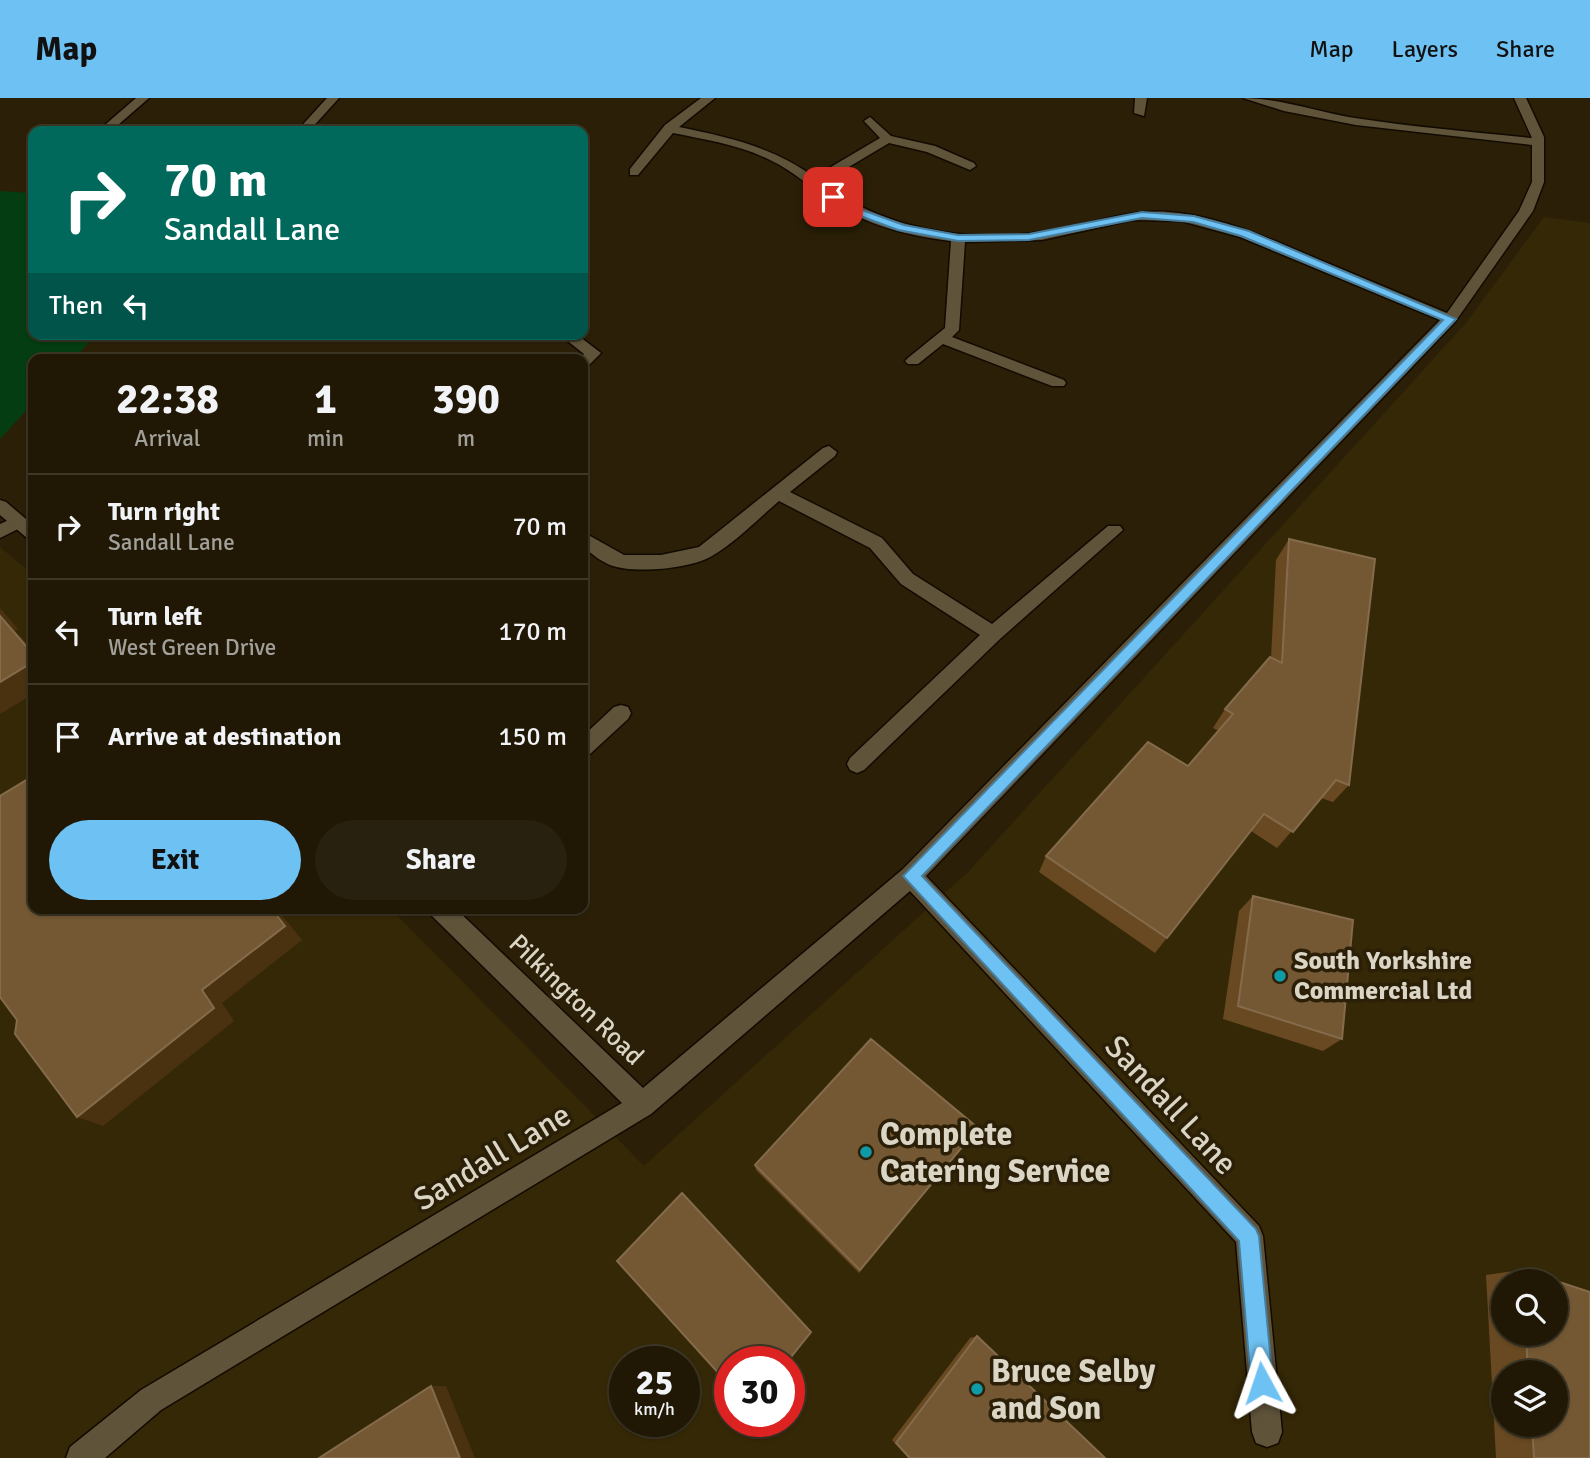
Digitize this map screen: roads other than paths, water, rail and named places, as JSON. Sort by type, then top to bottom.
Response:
[{"type":"street","points":[[110,126],[143,98]]},
{"type":"street","points":[[308,126],[333,98]]},
{"type":"street","points":[[634,172],[669,128],[709,98]]},
{"type":"street","points":[[1140,113],[1141,98]]},
{"type":"street","points":[[1249,98],[1293,111],[1340,120],[1538,142]]},
{"type":"street","name":"Sandall Lane","points":[[81,1458],[152,1400],[642,1105],[911,876],[1450,319],[1526,211],[1538,182],[1538,142],[1520,98]]},
{"type":"street","points":[[870,121],[887,139],[931,149],[970,166]]},
{"type":"street","points":[[669,128],[749,147],[773,156],[858,212],[901,228],[958,238],[1029,237],[1142,215],[1176,216],[1212,223],[1245,234],[1450,319]]},
{"type":"street","points":[[815,182],[887,139]]},
{"type":"street","points":[[914,361],[952,330],[958,238]]},
{"type":"street","points":[[943,339],[1058,383]]},
{"type":"street","points":[[575,340],[593,353],[588,358]]},
{"type":"street","points":[[588,541],[617,560],[631,562],[694,557],[705,552],[829,452]]},
{"type":"street","points":[[778,493],[876,543],[907,579],[993,634]]},
{"type":"street","points":[[0,506],[28,530]]},
{"type":"street","points":[[0,532],[18,522]]},
{"type":"street","points":[[857,764],[993,634],[1114,530]]},
{"type":"street","points":[[588,743],[621,713]]},
{"type":"street","name":"Sandall Lane","points":[[911,876],[1249,1236],[1267,1432]]},
{"type":"street","name":"Pilkington Road","points":[[445,914],[642,1105]]},
{"type":"place","name":"South Yorkshire Commercial Ltd","points":[[1280,976]]},
{"type":"place","name":"Complete Catering Service","points":[[866,1152]]},
{"type":"place","name":"Bruce Selby and Son","points":[[977,1389]]}]
